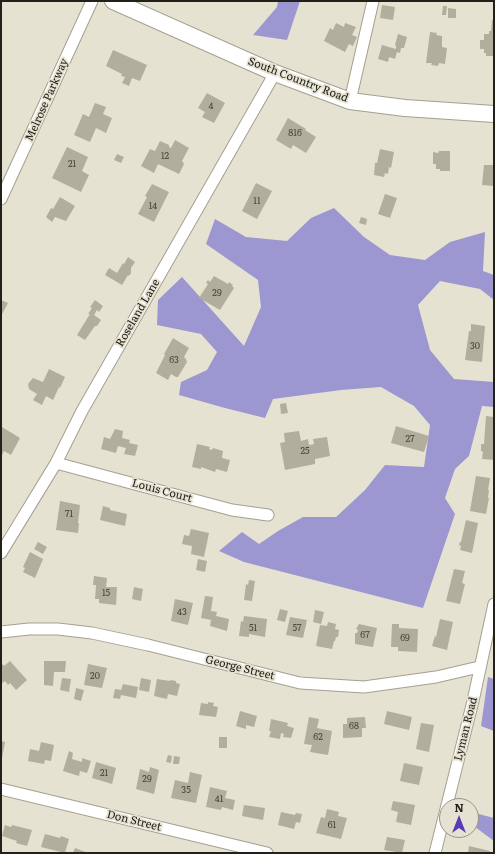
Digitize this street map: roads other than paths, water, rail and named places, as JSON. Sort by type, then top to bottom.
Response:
[{"type":"main road","name":"South Country Road","points":[[118,2],[275,73],[350,101],[405,108],[494,114]]},
{"type":"street","name":"Melrose Parkway","points":[[1,199],[92,1]]},
{"type":"street","points":[[350,101],[373,1]]},
{"type":"street","name":"Roseland Lane","points":[[1,553],[56,463],[82,411],[275,73]]},
{"type":"street","name":"Louis Court","points":[[56,463],[232,510],[268,515]]},
{"type":"street","name":"Lyman Road","points":[[435,853],[473,701],[494,604]]},
{"type":"street","name":"George Street","points":[[1,632],[29,629],[58,629],[92,633],[164,649],[300,683],[364,687],[436,677],[480,667]]},
{"type":"street","name":"Don Street","points":[[1,789],[267,853]]}]
